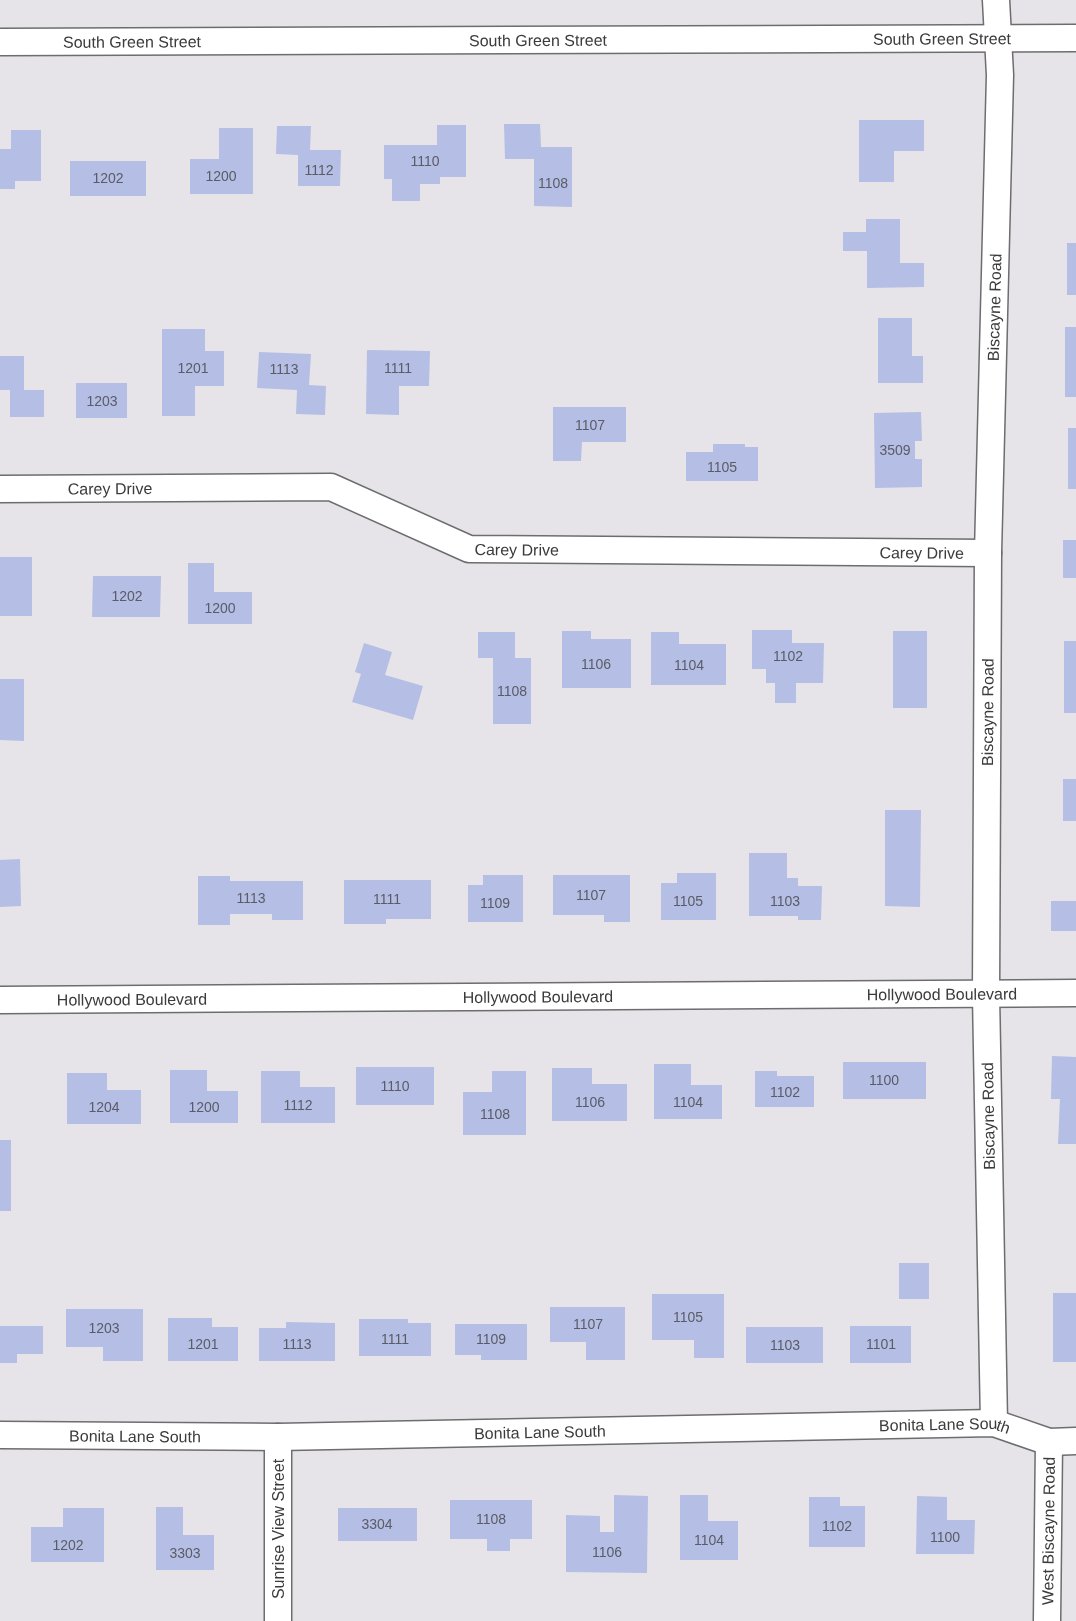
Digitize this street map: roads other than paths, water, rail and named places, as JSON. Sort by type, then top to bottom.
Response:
[{"type":"street","name":"Biscayne Road","points":[[994,1423],[986,995],[988,553],[1000,75],[996,0]]},
{"type":"street","name":"South Green Street","points":[[0,42],[1076,38]]},
{"type":"street","name":"Carey Drive","points":[[0,489],[331,487],[469,549],[988,553]]},
{"type":"street","name":"Hollywood Boulevard","points":[[0,1000],[1076,994]]},
{"type":"street","name":"Bonita Lane South","points":[[0,1435],[278,1437],[994,1423],[1049,1442],[1076,1441]]},
{"type":"street","name":"Sunrise View Street","points":[[278,1437],[278,1621]]},
{"type":"street","name":"West Biscayne Road","points":[[1047,1621],[1049,1442]]}]
